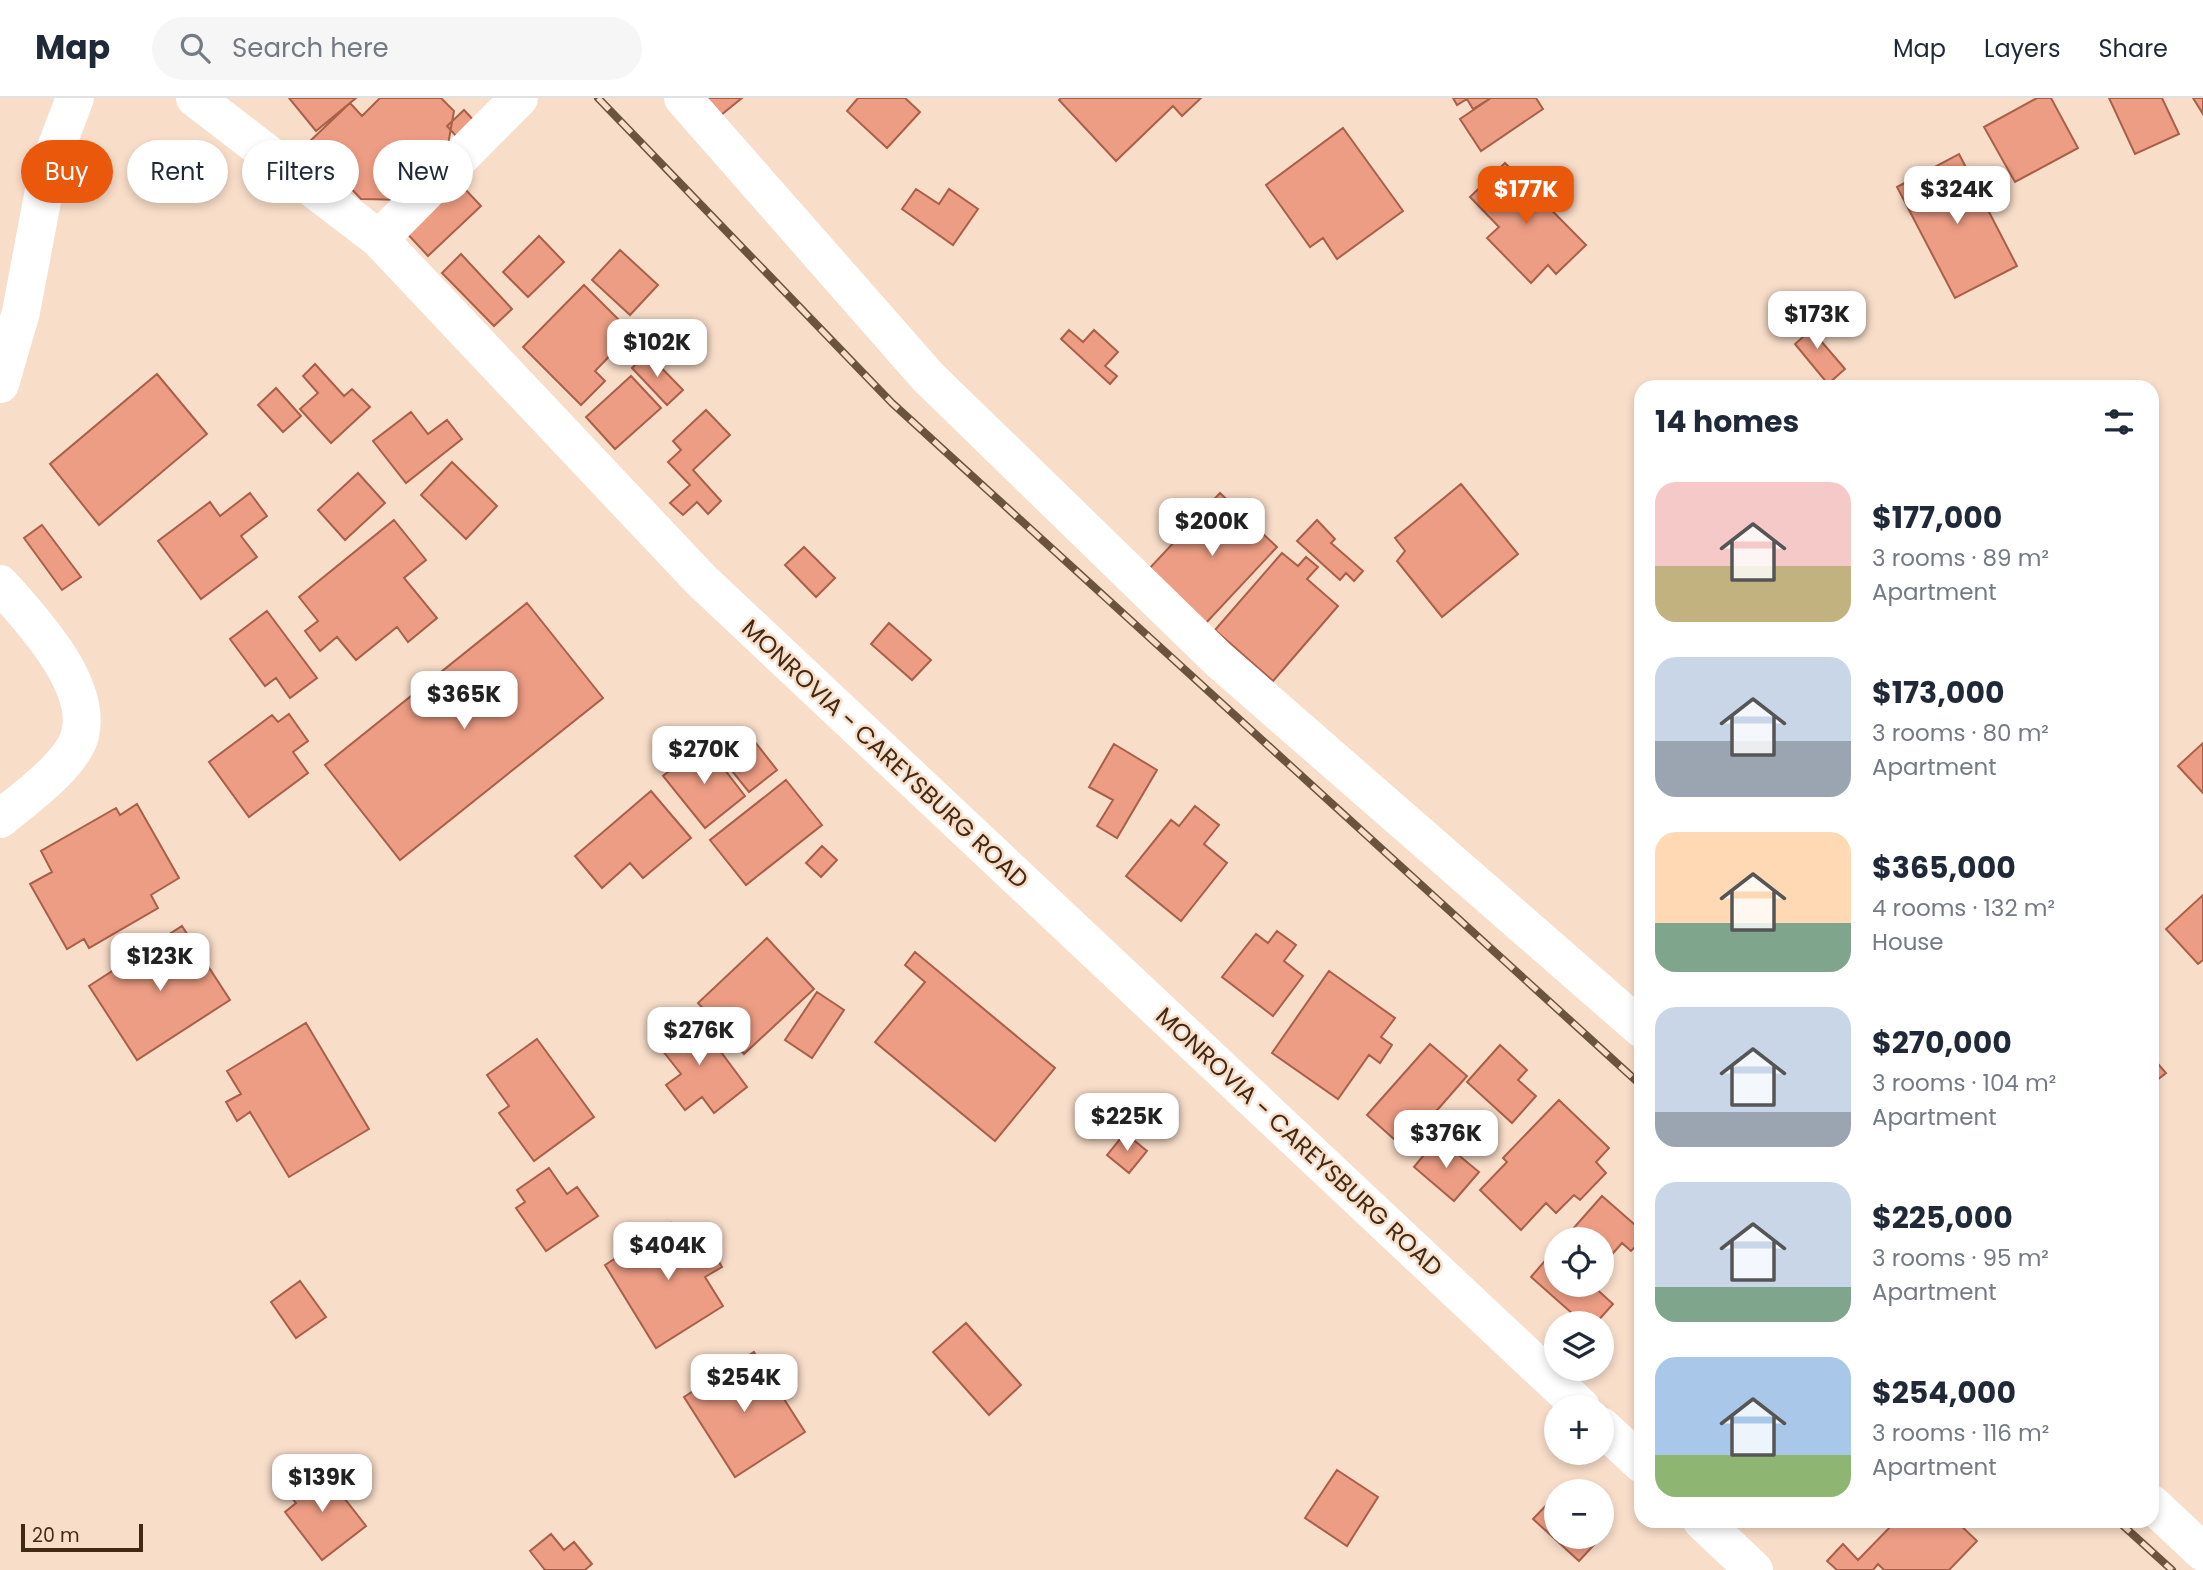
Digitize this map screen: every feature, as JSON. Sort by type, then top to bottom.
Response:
[{"type":"main road","points":[[0,384],[21,312],[48,169],[75,98]]},
{"type":"main road","name":"MONROVIA - CAREYSBURG ROAD","points":[[195,98],[379,239],[701,580],[1568,1395]]},
{"type":"main road","points":[[379,239],[519,98]]},
{"type":"main road","points":[[683,98],[938,387],[1219,660],[1634,1022]]},
{"type":"main road","points":[[0,584],[41,631],[65,670],[82,706],[80,736],[66,760],[44,784],[0,819]]},
{"type":"main road","points":[[1614,1438],[1634,1457]]},
{"type":"main road","points":[[2159,1511],[2203,1552]]},
{"type":"main road","points":[[1709,1528],[1754,1570]]},
{"type":"building","points":[[289,98],[356,98],[316,131]]},
{"type":"building","points":[[380,98],[441,98],[454,111],[449,140],[373,140],[373,199],[359,197],[359,140],[311,140],[350,103],[362,116]]},
{"type":"building","points":[[673,98],[742,98],[700,132]]},
{"type":"building","points":[[858,98],[905,98],[920,112],[887,148],[847,111]]},
{"type":"building","points":[[1201,98],[1182,116],[1173,106],[1116,161],[1059,100]]},
{"type":"building","points":[[1453,98],[1491,98],[1473,109],[1467,99],[1457,105]]},
{"type":"building","points":[[1491,98],[1536,98],[1543,109],[1481,151],[1460,119]]},
{"type":"building","points":[[2037,98],[2051,98],[2078,148],[2015,182],[1984,127]]},
{"type":"building","points":[[2109,98],[2162,98],[2179,134],[2135,154]]},
{"type":"building","points":[[2193,98],[2203,98],[2203,114]]},
{"type":"building","points":[[464,110],[478,125],[471,140],[460,140],[447,126]]},
{"type":"building","points":[[1343,128],[1403,211],[1337,259],[1323,238],[1310,247],[1266,185]]},
{"type":"building","points":[[1959,154],[2017,266],[1955,298],[1897,187]]},
{"type":"building","points":[[1505,163],[1586,245],[1556,274],[1548,265],[1531,283],[1487,238],[1499,227],[1470,197]]},
{"type":"building","points":[[916,189],[939,204],[949,189],[978,209],[953,245],[902,209]]},
{"type":"building","points":[[473,198],[481,206],[428,256],[401,227],[418,203],[473,203]]},
{"type":"building","points":[[539,236],[564,262],[528,297],[503,272]]},
{"type":"building","points":[[620,250],[658,285],[630,315],[592,280]]},
{"type":"building","points":[[461,254],[512,309],[494,326],[442,273]]},
{"type":"building","points":[[584,285],[632,333],[595,371],[605,381],[581,405],[523,347]]},
{"type":"building","points":[[1797,313],[1845,369],[1833,380],[1825,380],[1795,344],[1803,337],[1789,320]]},
{"type":"building","points":[[1069,330],[1083,342],[1094,330],[1118,352],[1105,366],[1117,376],[1110,384],[1061,339]]},
{"type":"building","points":[[647,353],[683,390],[667,405],[632,368]]},
{"type":"building","points":[[315,364],[344,396],[352,389],[370,407],[331,443],[300,409],[318,393],[303,376]]},
{"type":"building","points":[[157,374],[207,434],[99,525],[50,464]]},
{"type":"building","points":[[631,376],[661,408],[615,449],[586,417]]},
{"type":"building","points":[[276,388],[301,416],[283,432],[258,405]]},
{"type":"building","points":[[706,410],[730,435],[693,470],[721,501],[708,514],[697,502],[683,515],[670,503],[690,485],[668,462],[681,450],[673,441]]},
{"type":"building","points":[[411,412],[428,434],[447,420],[462,439],[406,483],[373,441]]},
{"type":"building","points":[[452,462],[497,506],[466,539],[421,495]]},
{"type":"building","points":[[358,473],[385,503],[345,540],[318,510]]},
{"type":"building","points":[[1461,484],[1518,554],[1442,617],[1397,561],[1405,551],[1395,538]]},
{"type":"building","points":[[250,493],[267,516],[241,536],[257,557],[201,599],[158,541],[210,502],[220,516]]},
{"type":"building","points":[[1220,493],[1277,547],[1205,624],[1148,570]]},
{"type":"building","points":[[394,520],[426,560],[404,578],[437,618],[408,642],[397,627],[356,660],[337,637],[320,651],[305,631],[318,621],[299,597]]},
{"type":"building","points":[[1317,520],[1335,539],[1331,543],[1363,571],[1354,581],[1346,573],[1340,580],[1297,541]]},
{"type":"building","points":[[42,525],[81,577],[62,590],[24,538]]},
{"type":"building","points":[[804,547],[835,578],[816,597],[785,565]]},
{"type":"building","points":[[1282,553],[1298,566],[1306,557],[1318,567],[1307,579],[1338,606],[1273,681],[1215,630]]},
{"type":"building","points":[[527,603],[603,698],[400,860],[325,765]]},
{"type":"building","points":[[267,611],[317,678],[290,698],[276,678],[265,686],[230,639]]},
{"type":"building","points":[[889,623],[931,660],[912,680],[871,644]]},
{"type":"building","points":[[289,714],[308,741],[293,752],[308,773],[249,817],[209,762],[272,715],[278,722]]},
{"type":"building","points":[[752,738],[777,770],[749,792],[724,761]]},
{"type":"building","points":[[704,743],[745,796],[705,828],[663,776]]},
{"type":"building","points":[[2203,743],[2203,793],[2178,766]]},
{"type":"building","points":[[1114,744],[1157,770],[1117,838],[1097,826],[1113,800],[1089,787]]},
{"type":"building","points":[[786,780],[822,825],[746,885],[710,840]]},
{"type":"building","points":[[651,791],[691,838],[643,878],[630,863],[602,888],[575,856]]},
{"type":"building","points":[[137,804],[179,878],[151,895],[158,908],[89,948],[84,939],[67,949],[30,884],[52,872],[41,851],[116,808],[120,815]]},
{"type":"building","points":[[1195,806],[1219,825],[1204,844],[1227,863],[1181,921],[1126,876],[1171,820],[1179,826]]},
{"type":"building","points":[[822,846],[837,860],[821,877],[806,863]]},
{"type":"building","points":[[2203,895],[2203,960],[2198,964],[2166,929]]},
{"type":"building","points":[[182,926],[230,1000],[137,1060],[89,986]]},
{"type":"building","points":[[1277,931],[1296,945],[1284,961],[1303,976],[1273,1016],[1222,977],[1256,934],[1268,943]]},
{"type":"building","points":[[767,938],[814,989],[744,1054],[698,1003]]},
{"type":"building","points":[[915,952],[1055,1068],[995,1141],[875,1042],[925,982],[905,965]]},
{"type":"building","points":[[1329,971],[1395,1018],[1381,1037],[1392,1045],[1380,1063],[1369,1055],[1338,1099],[1272,1053]]},
{"type":"building","points":[[817,992],[844,1010],[812,1058],[785,1040]]},
{"type":"building","points":[[692,1013],[747,1087],[714,1113],[702,1097],[685,1110],[666,1085],[681,1074],[655,1041]]},
{"type":"building","points":[[306,1023],[369,1129],[289,1177],[250,1112],[237,1121],[226,1102],[241,1094],[227,1071]]},
{"type":"building","points":[[537,1039],[594,1117],[534,1161],[499,1113],[509,1106],[487,1075]]},
{"type":"building","points":[[1430,1044],[1467,1076],[1404,1148],[1367,1115]]},
{"type":"building","points":[[1500,1045],[1527,1070],[1518,1080],[1536,1096],[1512,1123],[1467,1082]]},
{"type":"building","points":[[2159,1065],[2166,1073],[2159,1078]]},
{"type":"building","points":[[1559,1100],[1609,1148],[1596,1162],[1606,1173],[1580,1200],[1574,1195],[1556,1213],[1546,1203],[1521,1230],[1480,1190],[1507,1162],[1503,1158]]},
{"type":"building","points":[[1125,1133],[1147,1151],[1129,1173],[1107,1155]]},
{"type":"building","points":[[1438,1138],[1479,1172],[1454,1201],[1414,1167]]},
{"type":"building","points":[[549,1168],[567,1194],[577,1187],[598,1216],[546,1251],[516,1208],[525,1202],[517,1190]]},
{"type":"building","points":[[1602,1196],[1634,1224],[1634,1248],[1631,1251],[1622,1243],[1614,1252],[1614,1227],[1575,1227]]},
{"type":"building","points":[[671,1223],[682,1240],[700,1230],[722,1267],[705,1277],[723,1306],[656,1348],[605,1265]]},
{"type":"building","points":[[1544,1262],[1544,1288],[1531,1277]]},
{"type":"building","points":[[300,1281],[326,1317],[296,1338],[271,1302]]},
{"type":"building","points":[[1554,1297],[1605,1297],[1613,1304],[1607,1311],[1569,1311]]},
{"type":"building","points":[[966,1323],[1021,1385],[989,1415],[933,1352]]},
{"type":"building","points":[[754,1352],[805,1432],[735,1477],[684,1397]]},
{"type":"building","points":[[1337,1470],[1378,1497],[1347,1546],[1305,1518]]},
{"type":"building","points":[[324,1472],[366,1526],[322,1560],[285,1512],[296,1503],[282,1486],[298,1474],[307,1486]]},
{"type":"building","points":[[1544,1508],[1544,1529],[1533,1519]]},
{"type":"building","points":[[1889,1528],[1963,1528],[1977,1541],[1949,1570],[1884,1570],[1878,1564],[1873,1570],[1837,1570],[1827,1561],[1843,1544],[1858,1560]]},
{"type":"building","points":[[551,1534],[564,1550],[574,1542],[592,1564],[585,1570],[545,1570],[530,1551]]},
{"type":"building","points":[[1566,1549],[1590,1549],[1579,1561]]},
{"type":"railway","points":[[598,98],[892,403],[1634,1079]]},
{"type":"railway","points":[[2126,1528],[2172,1570]]}]
